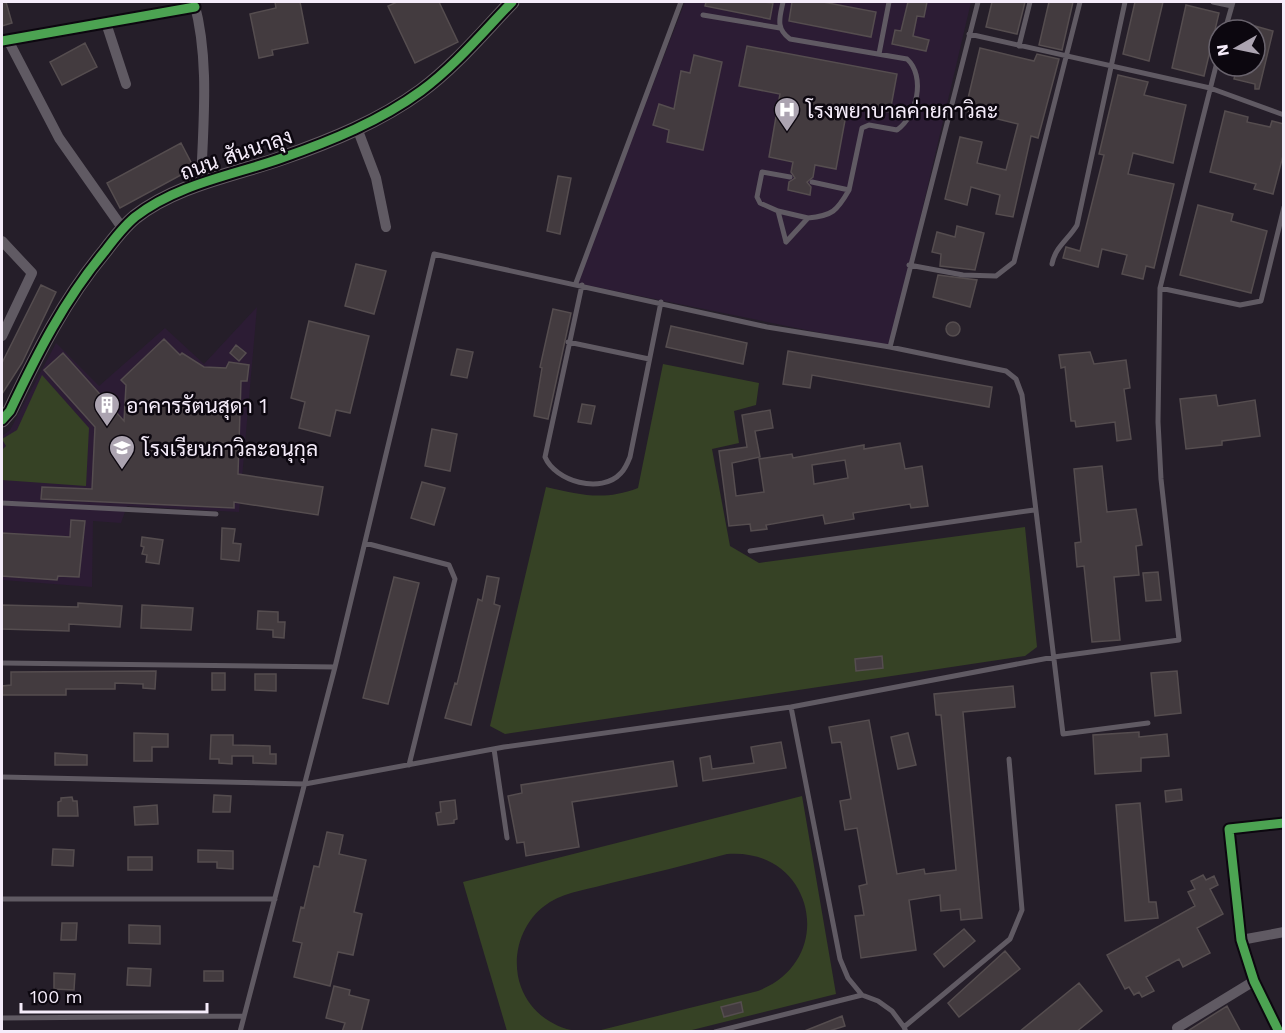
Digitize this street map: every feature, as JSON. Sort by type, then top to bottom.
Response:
[{"type":"street","name":"ถนน สันนาลุง","points":[[2,420],[10,411],[60,313],[87,273],[136,216],[167,198],[201,184],[282,158],[357,128],[387,113],[422,90],[452,65],[512,2]]},
{"type":"street","points":[[123,229],[59,138],[5,40],[106,23],[194,4],[202,54],[204,111],[201,184]]},
{"type":"street","points":[[106,23],[126,84]]},
{"type":"street","points":[[357,128],[376,178],[386,227]]},
{"type":"street","points":[[2,241],[32,273],[2,336]]},
{"type":"street","points":[[1279,1032],[1254,981],[1241,940],[1229,829],[1284,823]]},
{"type":"street","points":[[1241,940],[1284,932]]},
{"type":"street","points":[[1177,1028],[1254,981]]},
{"type":"lane","points":[[661,302],[630,457],[621,474],[605,483],[587,483],[562,475],[549,465],[544,457],[579,284],[681,2]]},
{"type":"lane","points":[[783,2],[780,28],[781,33],[790,39],[907,59],[916,67],[919,77],[911,114],[905,124],[897,130],[869,125],[862,128],[849,190],[840,206],[827,217],[808,218],[778,212],[760,203],[757,197],[762,172],[790,177]]},
{"type":"lane","points":[[879,54],[889,2]]},
{"type":"lane","points":[[890,347],[909,265],[978,2]]},
{"type":"lane","points":[[1020,46],[1030,2]]},
{"type":"lane","points":[[909,265],[963,275],[996,276],[1014,262],[1080,2]]},
{"type":"lane","points":[[1052,264],[1058,247],[1071,235],[1077,225],[1125,2]]},
{"type":"lane","points":[[1213,2],[1232,4]]},
{"type":"lane","points":[[703,15],[780,28]]},
{"type":"lane","points":[[969,34],[1210,88],[1284,115]]},
{"type":"lane","points":[[2,777],[305,784],[494,749],[790,706],[1054,657],[1179,640],[1161,479],[1158,422],[1160,288],[1213,78]]},
{"type":"lane","points":[[812,182],[849,190]]},
{"type":"lane","points":[[1160,288],[1240,305],[1261,301],[1284,207]]},
{"type":"lane","points":[[778,212],[786,242],[808,218]]},
{"type":"lane","points":[[240,1032],[335,667],[434,254],[767,327],[890,347],[1006,370],[1016,379],[1022,395],[1034,510],[1063,735],[1148,723]]},
{"type":"lane","points":[[568,342],[649,359]]},
{"type":"lane","points":[[2,503],[216,514]]},
{"type":"lane","points":[[750,551],[1034,510]]},
{"type":"lane","points":[[365,543],[448,565],[455,579],[409,765]]},
{"type":"lane","points":[[2,663],[335,667]]},
{"type":"lane","points":[[790,706],[840,959],[848,978],[862,995]]},
{"type":"lane","points":[[494,749],[507,838]]},
{"type":"lane","points":[[715,1032],[862,995],[878,1000],[892,1011],[905,1029],[1010,939],[1018,925],[1022,909],[1009,759]]},
{"type":"lane","points":[[2,899],[275,899]]},
{"type":"lane","points":[[2,1018],[244,1016]]},
{"type":"shaded area","name":"โรงพยาบาลค่ายกาวิละ","points":[[685,2],[971,2],[890,347],[576,283]]},
{"type":"shaded area","name":"โรงเรียนกาวิละอนุกุล","points":[[257,307],[239,512],[127,506],[121,523],[93,521],[92,587],[2,580],[2,436],[10,430],[56,343],[99,386],[165,328],[204,364]]},
{"type":"green space","points":[[663,364],[759,383],[756,405],[734,411],[739,443],[712,449],[730,546],[759,563],[1025,527],[1037,647],[1025,656],[505,734],[490,726],[546,487],[603,496],[638,488]]},
{"type":"green space","points":[[42,375],[89,428],[86,486],[2,480],[2,450],[6,446],[2,439],[17,430]]},
{"type":"green space","points":[[802,796],[836,994],[688,1031],[597,1031],[758,991],[783,976],[800,956],[807,932],[806,908],[796,886],[780,868],[757,857],[727,854],[572,893],[557,898],[540,910],[525,929],[518,952],[517,964],[521,987],[530,1003],[542,1016],[558,1026],[576,1031],[507,1031],[463,882]]},
{"type":"building","points":[[2,2],[6,2],[12,23],[2,26]]},
{"type":"building","points":[[275,2],[300,2],[308,43],[272,50],[273,55],[259,58],[250,14],[276,8]]},
{"type":"building","points":[[397,2],[439,2],[458,42],[415,63],[388,6]]},
{"type":"building","points":[[706,2],[773,3],[770,19],[705,6]]},
{"type":"building","points":[[792,2],[823,2],[876,12],[871,37],[789,21]]},
{"type":"building","points":[[908,2],[927,2],[924,17],[917,16],[913,36],[929,40],[926,51],[892,44],[895,30],[901,31]]},
{"type":"building","points":[[992,2],[1025,2],[1017,34],[986,27]]},
{"type":"building","points":[[1049,2],[1073,2],[1062,50],[1039,45]]},
{"type":"building","points":[[1135,2],[1163,2],[1149,61],[1123,54]]},
{"type":"building","points":[[1186,5],[1219,13],[1218,18],[1207,18],[1207,63],[1204,76],[1172,68]]},
{"type":"building","points":[[1267,29],[1273,31],[1267,56]]},
{"type":"building","points":[[85,43],[97,67],[62,85],[50,62]]},
{"type":"building","name":"โรงพยาบาลค่ายกาวิละ","points":[[747,46],[897,74],[890,112],[848,104],[836,169],[815,165],[813,177],[807,182],[811,187],[810,195],[788,190],[789,182],[795,178],[791,172],[793,162],[769,157],[780,94],[739,86]]},
{"type":"building","points":[[980,48],[1034,61],[1037,54],[1059,59],[1038,138],[1031,136],[1013,217],[996,214],[1000,195],[971,187],[967,205],[945,199],[960,137],[982,142],[977,163],[1006,170],[1018,124],[965,111]]},
{"type":"building","points":[[694,55],[722,62],[703,150],[667,142],[669,130],[653,125],[659,104],[674,109],[681,71],[690,73]]},
{"type":"building","points":[[1118,75],[1148,82],[1144,95],[1186,105],[1173,163],[1133,153],[1128,174],[1174,184],[1154,268],[1146,266],[1143,279],[1122,274],[1127,255],[1102,249],[1098,267],[1063,258],[1066,247],[1080,251],[1104,155],[1099,154]]},
{"type":"building","points":[[1262,78],[1259,89],[1255,89],[1255,84],[1234,79]]},
{"type":"building","points":[[1225,111],[1248,117],[1247,122],[1270,127],[1272,121],[1284,124],[1284,152],[1273,194],[1254,189],[1256,184],[1210,172]]},
{"type":"building","points":[[181,143],[194,168],[120,208],[107,183]]},
{"type":"building","points":[[558,176],[571,178],[560,234],[547,231]]},
{"type":"building","points":[[1198,205],[1233,214],[1231,221],[1267,231],[1251,293],[1180,275]]},
{"type":"building","points":[[957,226],[984,233],[975,270],[940,266],[941,254],[932,252],[937,232],[955,237]]},
{"type":"building","points":[[356,264],[386,271],[374,314],[345,306]]},
{"type":"building","points":[[938,275],[977,280],[970,307],[933,297]]},
{"type":"building","points":[[41,285],[56,292],[22,363],[2,394],[2,363]]},
{"type":"building","points":[[553,309],[571,313],[548,419],[534,416],[542,368],[540,367]]},
{"type":"building","points":[[309,321],[369,336],[350,413],[336,410],[330,436],[299,428],[305,402],[291,398]]},
{"type":"building","points":[[950,322],[956,322],[960,329],[956,336],[950,336],[946,332],[946,326]]},
{"type":"building","points":[[671,326],[747,343],[743,364],[666,347]]},
{"type":"building","points":[[164,339],[180,355],[182,353],[204,367],[226,368],[229,362],[249,365],[247,381],[241,381],[238,474],[323,487],[318,515],[234,502],[234,508],[41,499],[42,487],[92,489],[95,427],[44,370],[63,353],[124,421],[126,385],[121,380]]},
{"type":"building","points":[[236,345],[246,353],[239,361],[230,353]]},
{"type":"building","points":[[457,349],[473,352],[467,378],[451,375]]},
{"type":"building","points":[[788,351],[992,387],[989,407],[812,375],[810,388],[783,384]]},
{"type":"building","points":[[1090,352],[1094,364],[1126,360],[1130,388],[1124,389],[1131,439],[1117,441],[1115,422],[1076,427],[1075,421],[1071,421],[1065,367],[1061,368],[1059,355]]},
{"type":"building","points":[[1216,395],[1218,406],[1255,400],[1260,436],[1222,441],[1222,445],[1186,449],[1180,399]]},
{"type":"building","points":[[582,404],[595,406],[591,424],[578,422]]},
{"type":"building","points":[[770,410],[773,428],[755,431],[760,457],[732,463],[736,496],[764,492],[759,459],[792,454],[793,458],[864,445],[864,449],[900,443],[905,469],[922,466],[928,506],[911,508],[910,504],[853,513],[854,519],[825,524],[823,515],[766,525],[767,529],[751,531],[750,524],[729,526],[719,451],[747,447],[742,415]],"holes":[[[845,460],[848,478],[814,484],[812,465]]]},
{"type":"building","points":[[432,429],[457,434],[450,471],[425,466]]},
{"type":"building","points":[[1102,466],[1107,512],[1136,509],[1142,545],[1136,546],[1139,575],[1114,577],[1120,640],[1092,642],[1084,566],[1077,567],[1075,543],[1081,542],[1074,469]]},
{"type":"building","points":[[422,482],[445,488],[434,525],[411,518]]},
{"type":"building","points":[[71,520],[85,521],[79,577],[58,576],[57,580],[2,576],[2,533],[70,537]]},
{"type":"building","points":[[222,528],[235,529],[233,543],[241,544],[239,561],[221,559]]},
{"type":"building","points":[[142,537],[163,540],[159,564],[146,562],[147,555],[142,554],[144,547],[141,546]]},
{"type":"building","points":[[1158,572],[1161,600],[1146,601],[1143,573]]},
{"type":"building","points":[[487,576],[499,578],[494,604],[500,606],[471,725],[445,718],[455,683],[457,684],[478,599],[482,601]]},
{"type":"building","points":[[394,577],[419,583],[388,704],[363,698]]},
{"type":"building","points":[[78,603],[122,606],[120,627],[69,624],[69,631],[2,629],[2,605],[78,607]]},
{"type":"building","points":[[142,605],[193,608],[191,630],[141,628]]},
{"type":"building","points":[[258,611],[278,612],[278,622],[285,622],[284,638],[273,637],[273,630],[257,629]]},
{"type":"building","points":[[882,656],[883,668],[856,671],[855,659]]},
{"type":"building","points":[[156,671],[155,689],[143,688],[143,684],[115,683],[115,689],[66,689],[66,695],[2,695],[2,686],[11,685],[11,672]]},
{"type":"building","points":[[1177,671],[1181,713],[1155,716],[1151,673]]},
{"type":"building","points":[[212,673],[225,673],[225,690],[212,690]]},
{"type":"building","points":[[255,674],[276,674],[276,691],[255,690]]},
{"type":"building","points":[[1013,686],[1015,707],[963,712],[982,918],[961,920],[960,909],[941,911],[940,895],[909,900],[916,950],[861,958],[855,916],[864,915],[859,886],[867,884],[857,828],[845,830],[840,801],[851,799],[841,742],[832,743],[829,727],[869,720],[897,874],[924,869],[925,874],[956,870],[941,715],[936,715],[934,694]]},
{"type":"building","points":[[1139,732],[1139,737],[1167,734],[1169,756],[1141,758],[1141,771],[1095,774],[1093,735]]},
{"type":"building","points":[[134,733],[168,734],[168,747],[152,747],[152,761],[134,761]]},
{"type":"building","points":[[908,733],[916,765],[898,769],[891,737]]},
{"type":"building","points":[[211,735],[233,735],[233,745],[270,746],[270,754],[276,754],[276,764],[253,763],[253,756],[232,756],[232,764],[219,763],[219,759],[210,759]]},
{"type":"building","points":[[781,742],[786,768],[703,781],[700,758],[710,756],[712,769],[754,763],[751,747]]},
{"type":"building","points":[[55,753],[87,755],[87,765],[55,765]]},
{"type":"building","points":[[673,761],[677,786],[572,802],[579,847],[526,856],[524,842],[517,843],[508,796],[522,793],[521,785]]},
{"type":"building","points":[[1181,789],[1182,800],[1166,802],[1165,791]]},
{"type":"building","points":[[214,795],[231,796],[230,812],[213,812]]},
{"type":"building","points":[[72,797],[73,801],[77,801],[78,816],[58,816],[58,802],[61,798]]},
{"type":"building","points":[[455,800],[457,819],[454,823],[438,825],[436,813],[441,812],[440,802]]},
{"type":"building","points":[[1140,803],[1149,902],[1156,902],[1158,918],[1125,921],[1116,805]]},
{"type":"building","points":[[157,805],[158,824],[135,825],[134,807]]},
{"type":"building","points":[[327,832],[343,835],[339,854],[366,860],[354,912],[362,914],[353,955],[338,952],[330,986],[294,977],[302,943],[293,941],[314,866],[319,867]]},
{"type":"building","points":[[53,849],[74,850],[73,866],[52,865]]},
{"type":"building","points":[[198,850],[233,851],[233,869],[217,868],[217,862],[198,862]]},
{"type":"building","points":[[128,857],[152,857],[152,870],[128,870]]},
{"type":"building","points":[[1203,875],[1206,880],[1214,876],[1218,885],[1210,889],[1223,914],[1197,928],[1210,953],[1183,967],[1179,959],[1146,977],[1154,991],[1142,997],[1139,992],[1134,995],[1129,987],[1125,989],[1107,955],[1195,906],[1188,892],[1195,889],[1191,881]]},
{"type":"building","points":[[62,923],[77,923],[76,940],[61,940]]},
{"type":"building","points":[[129,925],[160,926],[160,944],[129,943]]},
{"type":"building","points":[[964,929],[975,941],[944,967],[934,954]]},
{"type":"building","points":[[1005,951],[1020,969],[959,1017],[948,1003]]},
{"type":"building","points":[[128,968],[151,969],[150,986],[127,985]]},
{"type":"building","points":[[204,971],[223,971],[223,981],[204,981]]},
{"type":"building","points":[[54,973],[75,974],[74,990],[54,989]]},
{"type":"building","points":[[1079,983],[1102,1011],[1076,1032],[1019,1032]]},
{"type":"building","points":[[334,986],[350,990],[349,995],[369,1000],[361,1032],[342,1032],[345,1023],[326,1018]]},
{"type":"building","points":[[741,1002],[743,1012],[724,1017],[721,1007]]},
{"type":"building","points":[[1227,1006],[1241,1032],[1186,1032]]},
{"type":"building","points":[[842,1016],[845,1026],[826,1032],[802,1032]]},
{"type":"cycle path","points":[[2,420],[10,411],[64,308],[90,270],[135,217],[151,206],[187,188],[319,145],[389,112],[421,91],[445,71],[512,2]]},
{"type":"cycle path","points":[[2,41],[195,7]]},
{"type":"cycle path","points":[[1279,1032],[1254,981],[1241,940],[1229,829],[1284,823]]},
{"type":"place","name":"โรงพยาบาลค่ายกาวิละ","points":[[787,133]]},
{"type":"place","name":"อาคารรัตนสุดา 1","points":[[107,428]]},
{"type":"place","name":"โรงเรียนกาวิละอนุกุล","points":[[122,471]]}]
